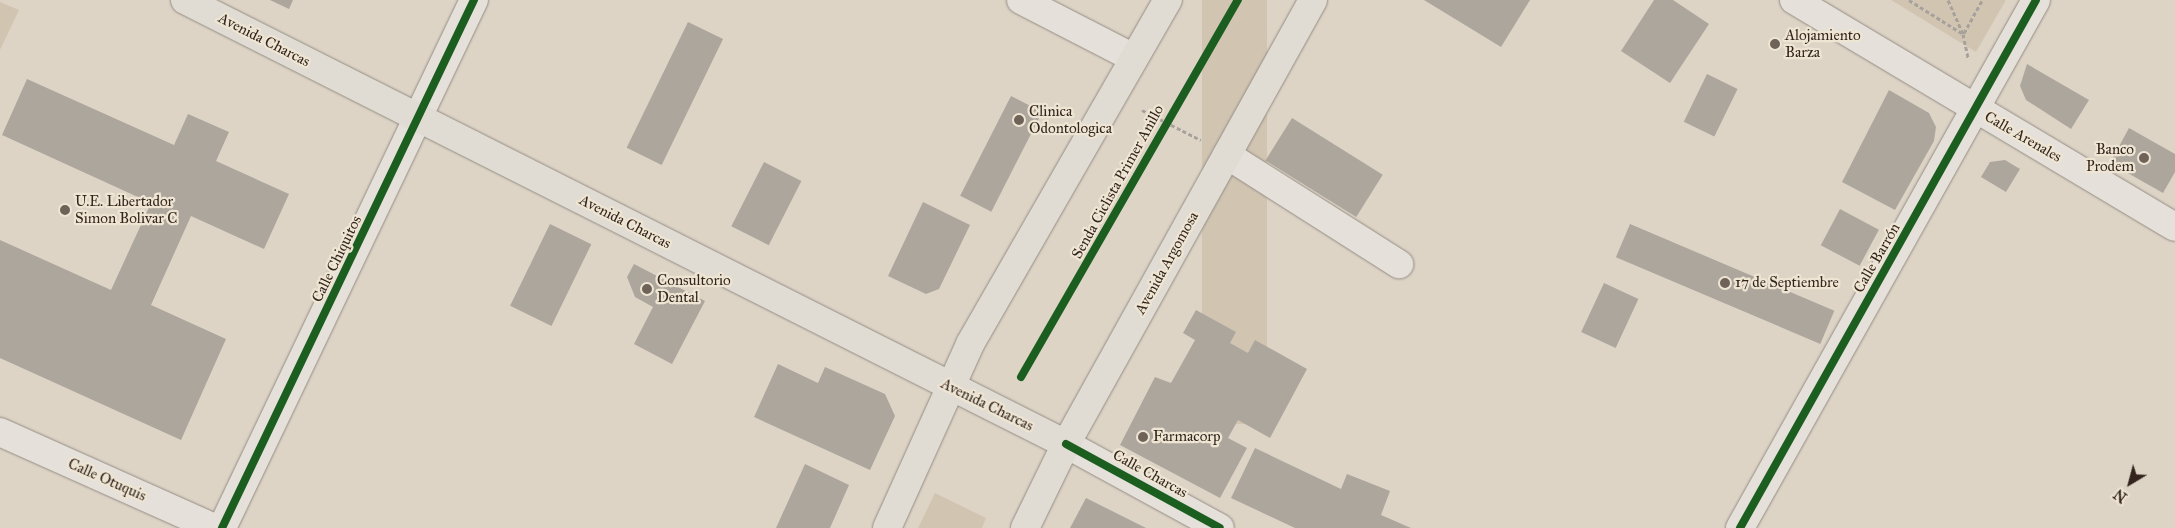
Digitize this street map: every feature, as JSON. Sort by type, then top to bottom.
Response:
[{"type":"main road","name":"Avenida Charcas","points":[[185,0],[949,387],[1066,444]]},
{"type":"main road","points":[[887,528],[970,344],[1114,97],[1168,0]]},
{"type":"main road","name":"Avenida Argomosa","points":[[1025,528],[1066,444],[1313,0]]},
{"type":"main road","points":[[898,361],[943,357],[970,344]]},
{"type":"street","name":"Calle Chiquitos","points":[[222,528],[420,118],[474,0]]},
{"type":"street","points":[[1020,0],[1134,58]]},
{"type":"street","name":"Calle Arenales","points":[[1794,0],[2175,227]]},
{"type":"street","name":"Calle Barrón","points":[[1740,528],[1977,110],[2036,0]]},
{"type":"street","points":[[1228,155],[1399,264]]},
{"type":"street","name":"Calle Otuquis","points":[[0,432],[215,528]]},
{"type":"street","name":"Calle Charcas","points":[[1066,444],[1220,528]]},
{"type":"path","points":[[1909,0],[1963,34]]},
{"type":"path","points":[[1948,0],[1963,34]]},
{"type":"path","points":[[1963,34],[1982,0]]},
{"type":"path","points":[[1114,97],[1228,155]]},
{"type":"shaded area","points":[[1202,0],[1267,0],[1267,424],[1202,424]]},
{"type":"shaded area","points":[[1891,0],[2006,0],[1976,52]]},
{"type":"shaded area","points":[[0,2],[19,10],[0,50]]},
{"type":"shaded area","points":[[935,493],[986,518],[982,528],[918,528]]},
{"type":"building","points":[[270,0],[293,0],[289,9]]},
{"type":"building","points":[[1424,0],[1530,0],[1501,47]]},
{"type":"building","points":[[1654,0],[1673,0],[1709,24],[1670,83],[1621,51]]},
{"type":"building","points":[[688,22],[723,39],[662,165],[627,148]]},
{"type":"building","points":[[2027,64],[2089,100],[2071,129],[2026,100],[2020,86]]},
{"type":"building","points":[[1707,74],[1738,89],[1714,137],[1684,122]]},
{"type":"building","points":[[27,79],[174,145],[188,114],[229,132],[216,161],[289,194],[264,249],[191,216],[151,305],[226,339],[181,440],[0,358],[0,240],[111,290],[151,203],[2,135]]},
{"type":"building","points":[[1889,90],[1929,113],[1936,127],[1934,141],[1895,210],[1842,182]]},
{"type":"building","points":[[1011,96],[1042,112],[991,212],[960,196]]},
{"type":"building","points":[[1292,118],[1383,175],[1356,217],[1266,160]]},
{"type":"building","name":"Banco Prodem","points":[[2129,128],[2175,154],[2175,172],[2163,193],[2110,163]]},
{"type":"building","points":[[2005,160],[2020,169],[2006,192],[1981,177],[1990,162]]},
{"type":"building","points":[[764,162],[801,181],[769,245],[731,226]]},
{"type":"building","points":[[923,202],[970,225],[939,289],[926,294],[888,276]]},
{"type":"building","points":[[1840,209],[1879,230],[1860,266],[1821,245]]},
{"type":"building","points":[[550,224],[591,244],[551,326],[510,306]]},
{"type":"building","name":"17 de Septiembre","points":[[1630,224],[1834,311],[1820,344],[1616,257]]},
{"type":"building","points":[[634,264],[705,301],[672,364],[634,344],[653,307],[635,297],[627,277]]},
{"type":"building","points":[[1604,283],[1638,299],[1616,348],[1581,332]]},
{"type":"building","points":[[1196,310],[1236,332],[1230,343],[1248,353],[1255,340],[1307,369],[1270,438],[1238,420],[1228,438],[1247,448],[1220,498],[1120,445],[1155,377],[1171,383],[1195,340],[1183,333]]},
{"type":"building","points":[[778,364],[818,383],[825,367],[885,394],[895,416],[870,470],[754,417]]},
{"type":"building","points":[[1255,448],[1341,489],[1347,474],[1390,491],[1381,515],[1411,528],[1295,528],[1231,498]]},
{"type":"building","points":[[805,464],[849,485],[830,528],[776,528]]},
{"type":"building","points":[[1086,498],[1146,528],[1070,528]]},
{"type":"cycle path","points":[[222,528],[474,0]]},
{"type":"cycle path","name":"Senda Ciclista Primer Anillo","points":[[1021,377],[1238,0]]},
{"type":"cycle path","points":[[1740,528],[2036,0]]},
{"type":"cycle path","points":[[1066,444],[1220,528]]},
{"type":"place","name":"Alojamiento Barza","points":[[1775,44]]},
{"type":"place","name":"Clinica Odontologica","points":[[1019,120]]},
{"type":"place","name":"Banco Prodem","points":[[2144,158]]},
{"type":"place","name":"U.E. Libertador Simon Bolivar C","points":[[65,210]]},
{"type":"place","name":"17 de Septiembre","points":[[1725,283]]},
{"type":"place","name":"Consultorio Dental","points":[[647,289]]},
{"type":"place","name":"Farmacorp","points":[[1143,437]]}]
